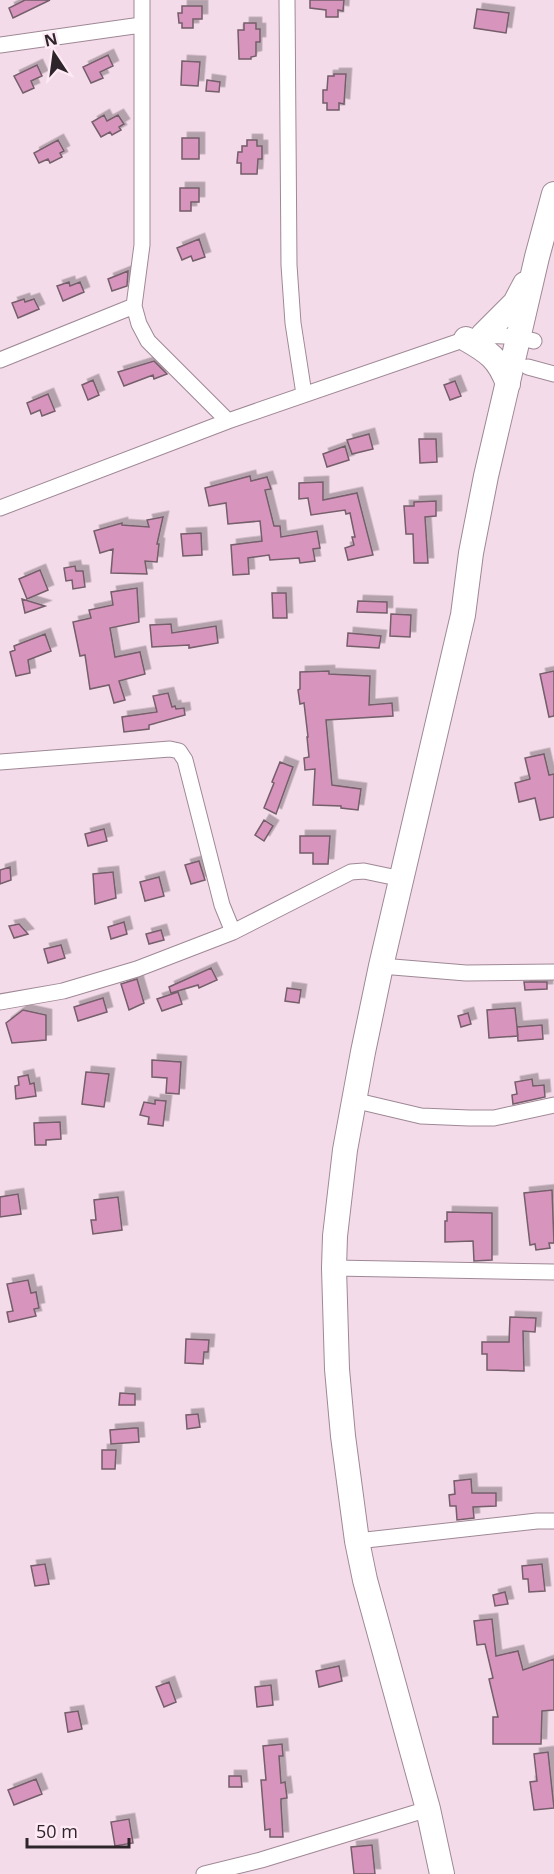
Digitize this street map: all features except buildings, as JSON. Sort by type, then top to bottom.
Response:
[{"type":"highway","points":[[442,1874],[428,1809],[368,1592],[357,1541],[338,1380],[334,1268],[336,1236],[353,1100],[381,966],[463,615],[475,531],[508,384],[527,338],[545,252],[554,194]]},
{"type":"highway","points":[[508,384],[490,353],[475,337],[515,303],[545,252]]},
{"type":"highway","points":[[463,615],[475,590],[528,367],[527,338]]},
{"type":"street","points":[[142,0],[144,141],[142,245],[134,306],[139,324],[148,341],[228,421]]},
{"type":"street","points":[[287,0],[290,265],[293,323],[304,394]]},
{"type":"street","points":[[0,45],[141,25]]},
{"type":"street","points":[[0,360],[134,306]]},
{"type":"street","points":[[0,508],[228,421],[475,337],[527,338]]},
{"type":"street","points":[[528,367],[554,374]]},
{"type":"street","points":[[0,762],[170,749],[179,751],[184,760],[222,905],[233,932]]},
{"type":"street","points":[[0,1002],[63,991],[137,969],[233,932],[351,872],[364,871],[402,879]]},
{"type":"street","points":[[381,966],[466,973],[554,972]]},
{"type":"street","points":[[353,1100],[421,1116],[469,1118],[494,1118],[554,1105]]},
{"type":"street","points":[[334,1268],[554,1272]]},
{"type":"street","points":[[357,1541],[554,1521]]},
{"type":"street","points":[[204,1874],[261,1860],[428,1809]]}]
